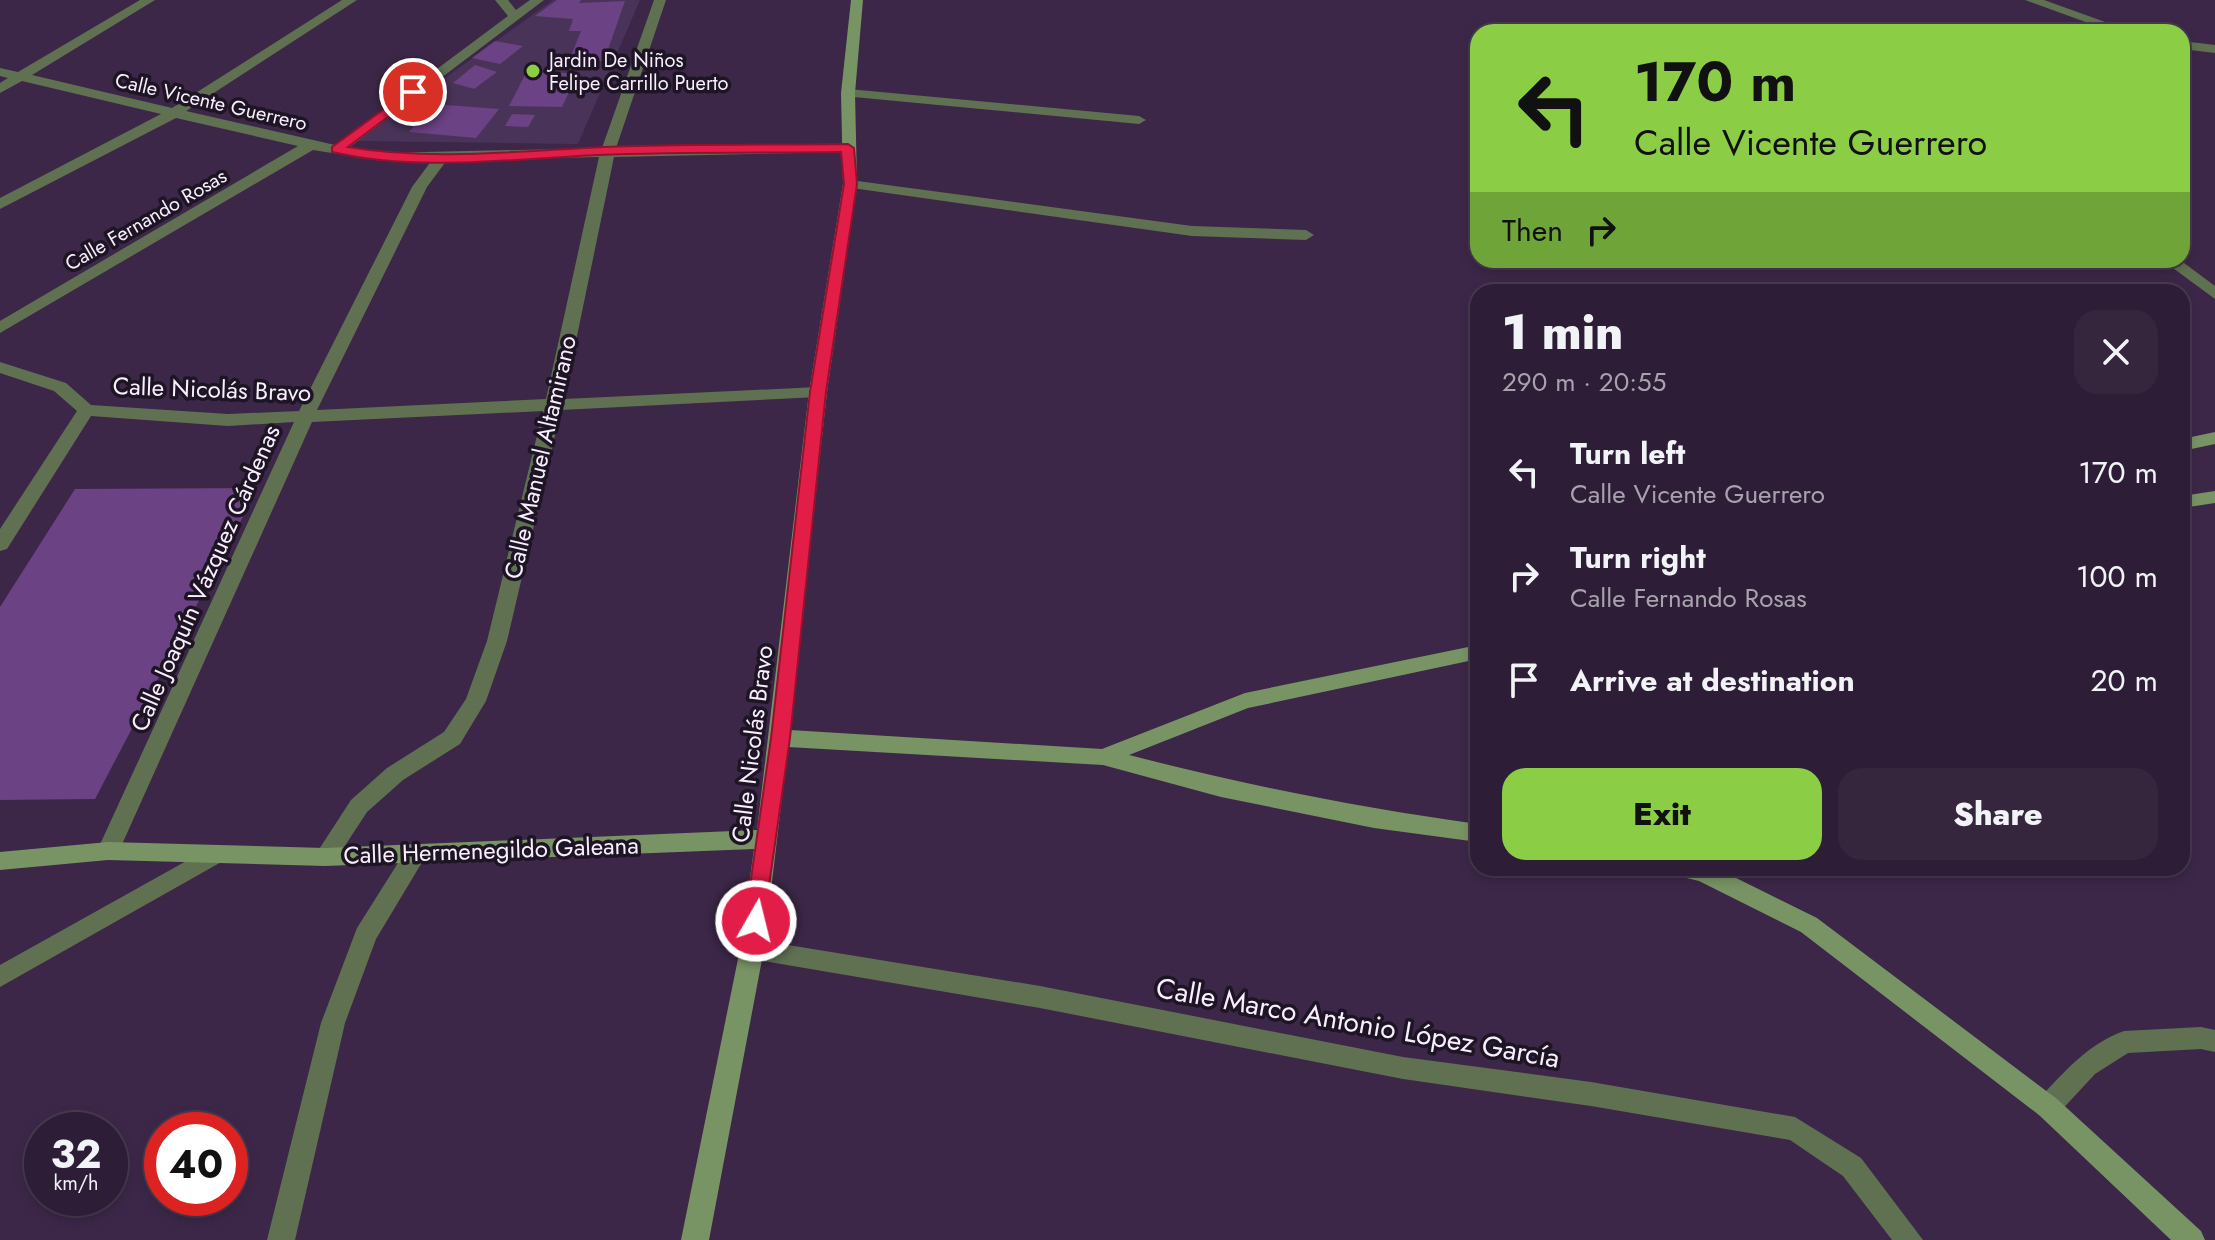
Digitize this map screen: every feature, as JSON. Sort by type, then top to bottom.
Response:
[{"type":"street","points":[[0,89],[149,0]]},
{"type":"street","points":[[0,204],[174,113],[351,0]]},
{"type":"street","points":[[501,0],[514,16]]},
{"type":"street","points":[[337,150],[538,0]]},
{"type":"street","name":"Calle Manuel Altamirano","points":[[325,857],[359,806],[395,774],[452,738],[476,701],[497,641],[554,403],[608,151],[660,0]]},
{"type":"street","name":"Calle Nicolás Bravo","points":[[695,1240],[752,949],[767,839],[818,392],[850,184],[848,93],[857,0]]},
{"type":"street","points":[[2031,0],[2102,24]]},
{"type":"street","points":[[2190,46],[2215,49]]},
{"type":"street","name":"Calle Vicente Guerrero","points":[[0,72],[311,145],[383,157],[848,148]]},
{"type":"street","points":[[848,93],[1139,120]]},
{"type":"street","name":"Calle Fernando Rosas","points":[[0,328],[311,145]]},
{"type":"street","name":"Calle Joaquín Vázquez Cárdenas","points":[[108,851],[304,419],[420,187],[441,158]]},
{"type":"street","points":[[850,184],[1192,231],[1306,235]]},
{"type":"street","points":[[2181,268],[2215,294]]},
{"type":"street","name":"Calle Nicolás Bravo","points":[[0,367],[60,387],[86,410],[228,420],[304,419],[554,403],[818,392]]},
{"type":"street","points":[[0,544],[86,410]]},
{"type":"street","points":[[2190,443],[2215,438]]},
{"type":"street","points":[[2190,501],[2215,497]]},
{"type":"street","points":[[1103,757],[1245,701],[1470,654]]},
{"type":"street","points":[[780,738],[1103,757],[1236,791],[1374,819],[1470,832]]},
{"type":"street","name":"Calle Hermenegildo Galeana","points":[[0,861],[108,851],[325,857],[767,839]]},
{"type":"street","points":[[0,977],[215,854]]},
{"type":"street","points":[[281,1240],[333,1023],[365,935],[416,854]]},
{"type":"street","points":[[1711,876],[1809,925],[2048,1107],[2191,1240]]},
{"type":"street","name":"Calle Marco Antonio López García","points":[[752,949],[1040,997],[1403,1068],[1591,1094],[1795,1129],[1852,1167],[1909,1240]]},
{"type":"street","points":[[2048,1107],[2086,1066],[2124,1042],[2201,1038],[2215,1041]]},
{"type":"shaded area","name":"Jardin De Niños Felipe Carrillo Puerto","points":[[553,0],[640,0],[578,144],[358,141]]},
{"type":"building","points":[[557,0],[581,0],[579,3],[625,1],[604,61],[569,61],[581,31],[569,31],[573,19],[535,16]]},
{"type":"building","points":[[495,41],[523,46],[500,64],[472,58]]},
{"type":"building","points":[[475,65],[497,72],[474,89],[453,83]]},
{"type":"building","points":[[526,73],[578,73],[562,107],[509,106]]},
{"type":"building","points":[[433,104],[499,109],[476,138],[409,132]]},
{"type":"building","points":[[512,114],[535,115],[528,127],[505,126]]},
{"type":"building","points":[[258,488],[95,799],[0,800],[0,607],[75,489]]},
{"type":"place","name":"Jardin De Niños Felipe Carrillo Puerto","points":[[533,71]]},
{"type":"route","points":[[413,92],[337,150],[383,157],[441,158],[524,157],[608,151],[848,148],[850,184],[818,392],[780,738],[756,921]]}]
